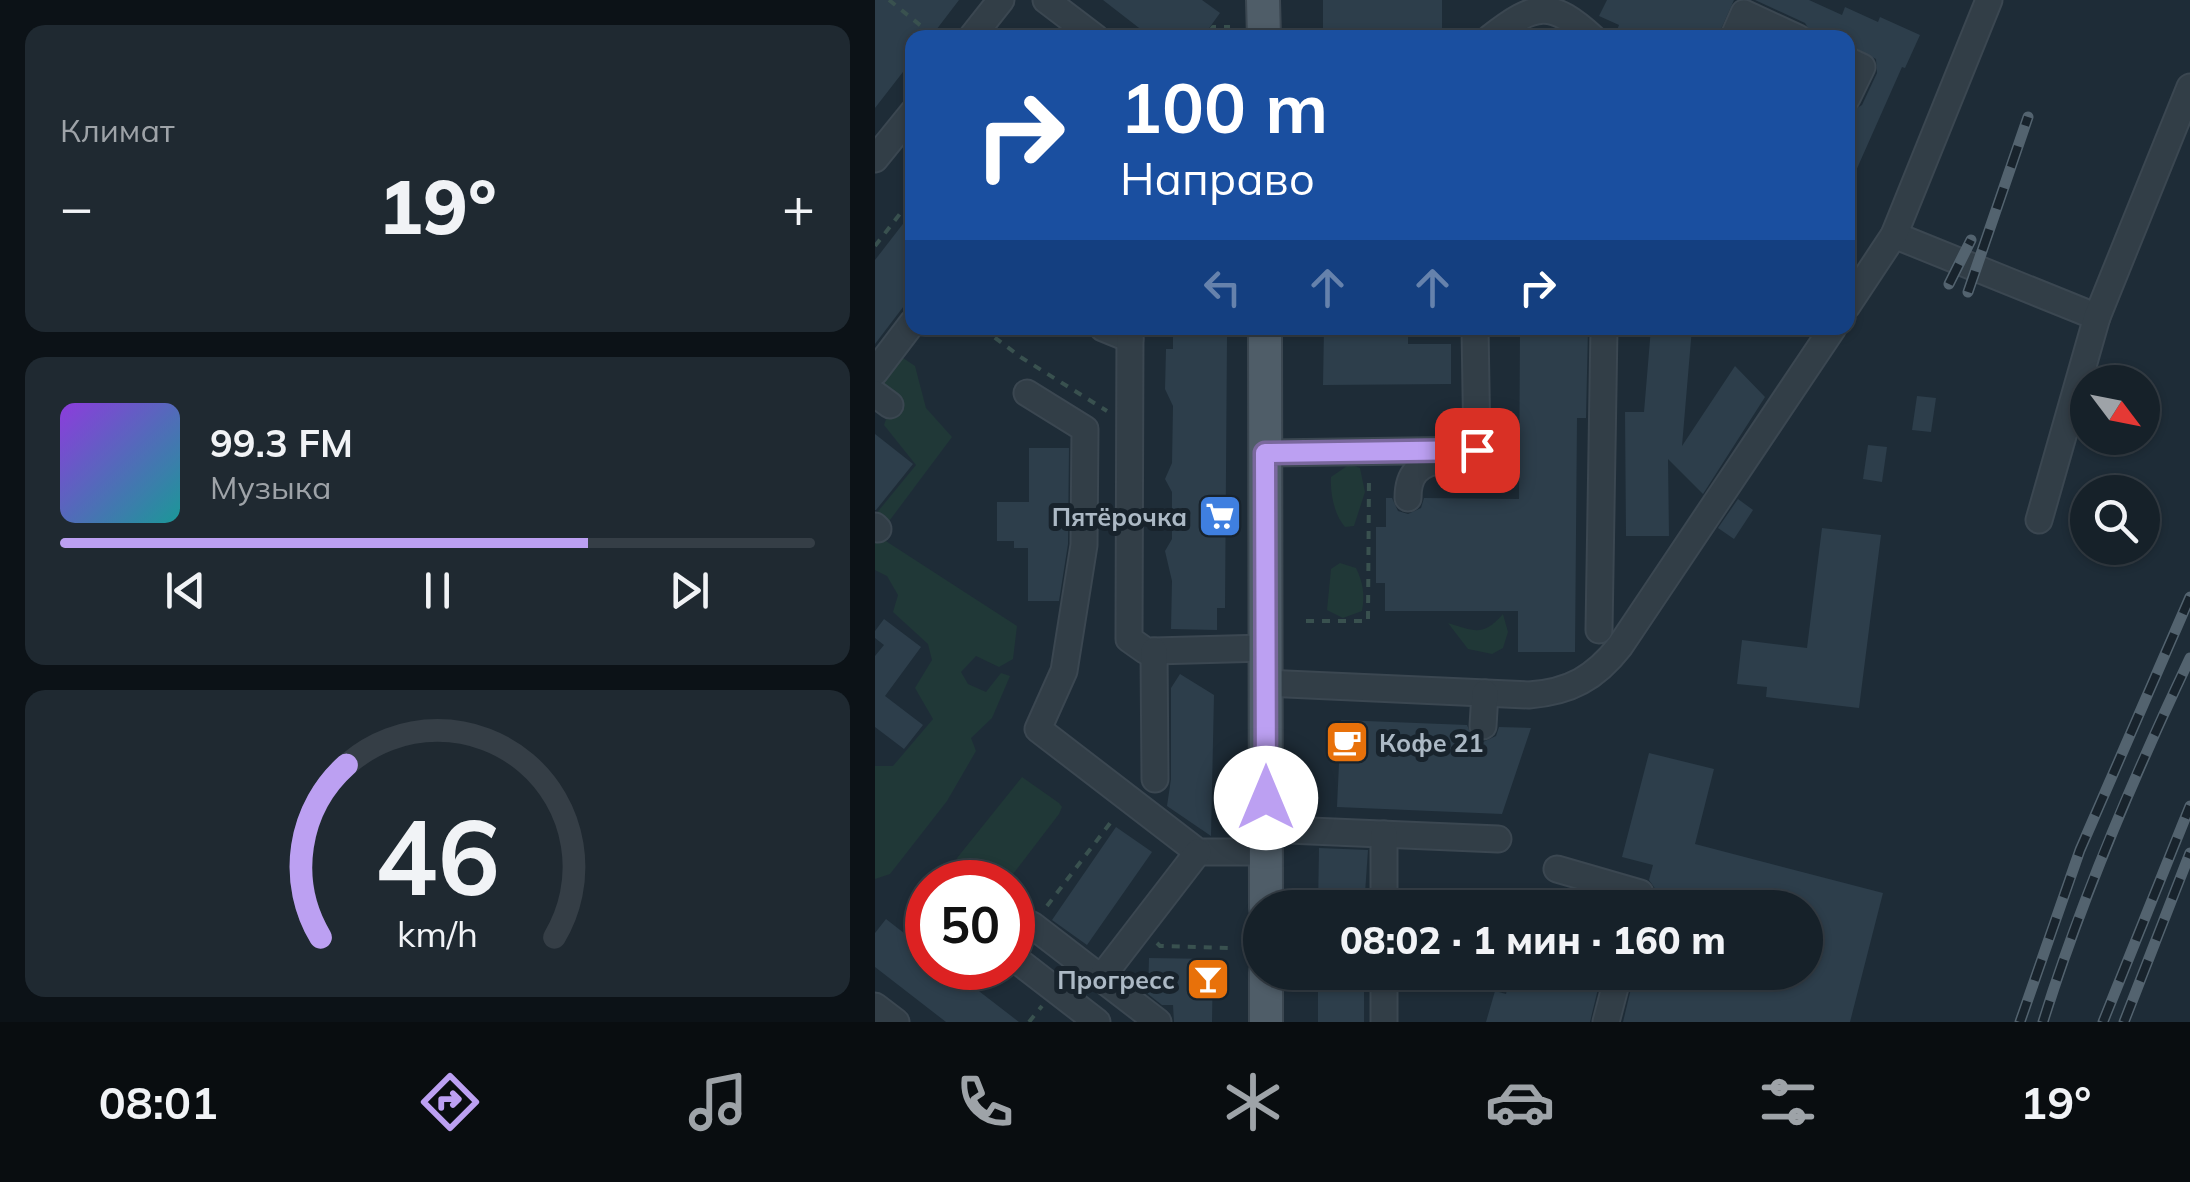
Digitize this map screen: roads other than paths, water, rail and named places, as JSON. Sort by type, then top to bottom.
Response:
[{"type":"main road","points":[[1263,0],[1276,30]]},
{"type":"main road","points":[[1265,335],[1266,890]]},
{"type":"main road","points":[[1265,1022],[1266,990]]},
{"type":"street","points":[[977,30],[1001,0]]},
{"type":"street","points":[[1855,294],[1894,235],[1989,0]]},
{"type":"street","points":[[1500,30],[1537,4],[1552,3],[1575,15],[1587,30]]},
{"type":"street","points":[[1047,10],[1082,30]]},
{"type":"street","points":[[1737,30],[1744,13],[1780,30]]},
{"type":"street","points":[[2039,520],[2097,316],[2190,87]]},
{"type":"street","points":[[875,159],[905,122]]},
{"type":"street","points":[[1894,235],[2097,316]]},
{"type":"street","points":[[875,372],[905,333]]},
{"type":"street","points":[[1130,335],[1129,639],[1146,651],[1155,652],[1265,648]]},
{"type":"street","points":[[1265,453],[1477,450],[1475,335]]},
{"type":"street","points":[[1599,630],[1604,335]]},
{"type":"street","points":[[1265,684],[1552,694],[1585,681],[1603,668],[1828,335]]},
{"type":"street","points":[[1027,393],[1085,429],[1085,546],[1064,670],[1039,729],[1198,852]]},
{"type":"street","points":[[1408,498],[1412,474],[1424,463],[1442,460],[1441,450]]},
{"type":"street","points":[[1085,546],[1129,549]]},
{"type":"street","points":[[1155,652],[1155,779]]},
{"type":"street","points":[[1483,726],[1485,693]]},
{"type":"street","points":[[1384,890],[1385,834]]},
{"type":"street","points":[[1101,978],[1198,852],[1266,840],[1385,834],[1498,840]]},
{"type":"street","points":[[1557,869],[1626,890]]},
{"type":"street","points":[[1035,927],[1158,1022]]},
{"type":"street","points":[[1035,974],[1097,1022]]},
{"type":"street","points":[[1384,990],[1384,1022]]},
{"type":"street","points":[[1606,1022],[1614,990]]},
{"type":"street","points":[[875,1006],[897,1022]]},
{"type":"railway","points":[[1968,292],[2028,117]]},
{"type":"railway","points":[[1949,284],[1971,240]]},
{"type":"railway","points":[[2020,1022],[2080,850],[2190,597]]},
{"type":"railway","points":[[2043,1022],[2110,837],[2190,658]]},
{"type":"railway","points":[[2103,1022],[2190,806]]},
{"type":"railway","points":[[2124,1022],[2190,853]]},
{"type":"place","name":"Пятёрочка","points":[[1220,516]]},
{"type":"place","name":"Кофе 21","points":[[1347,742]]},
{"type":"place","name":"Прогресс","points":[[1208,979]]}]
